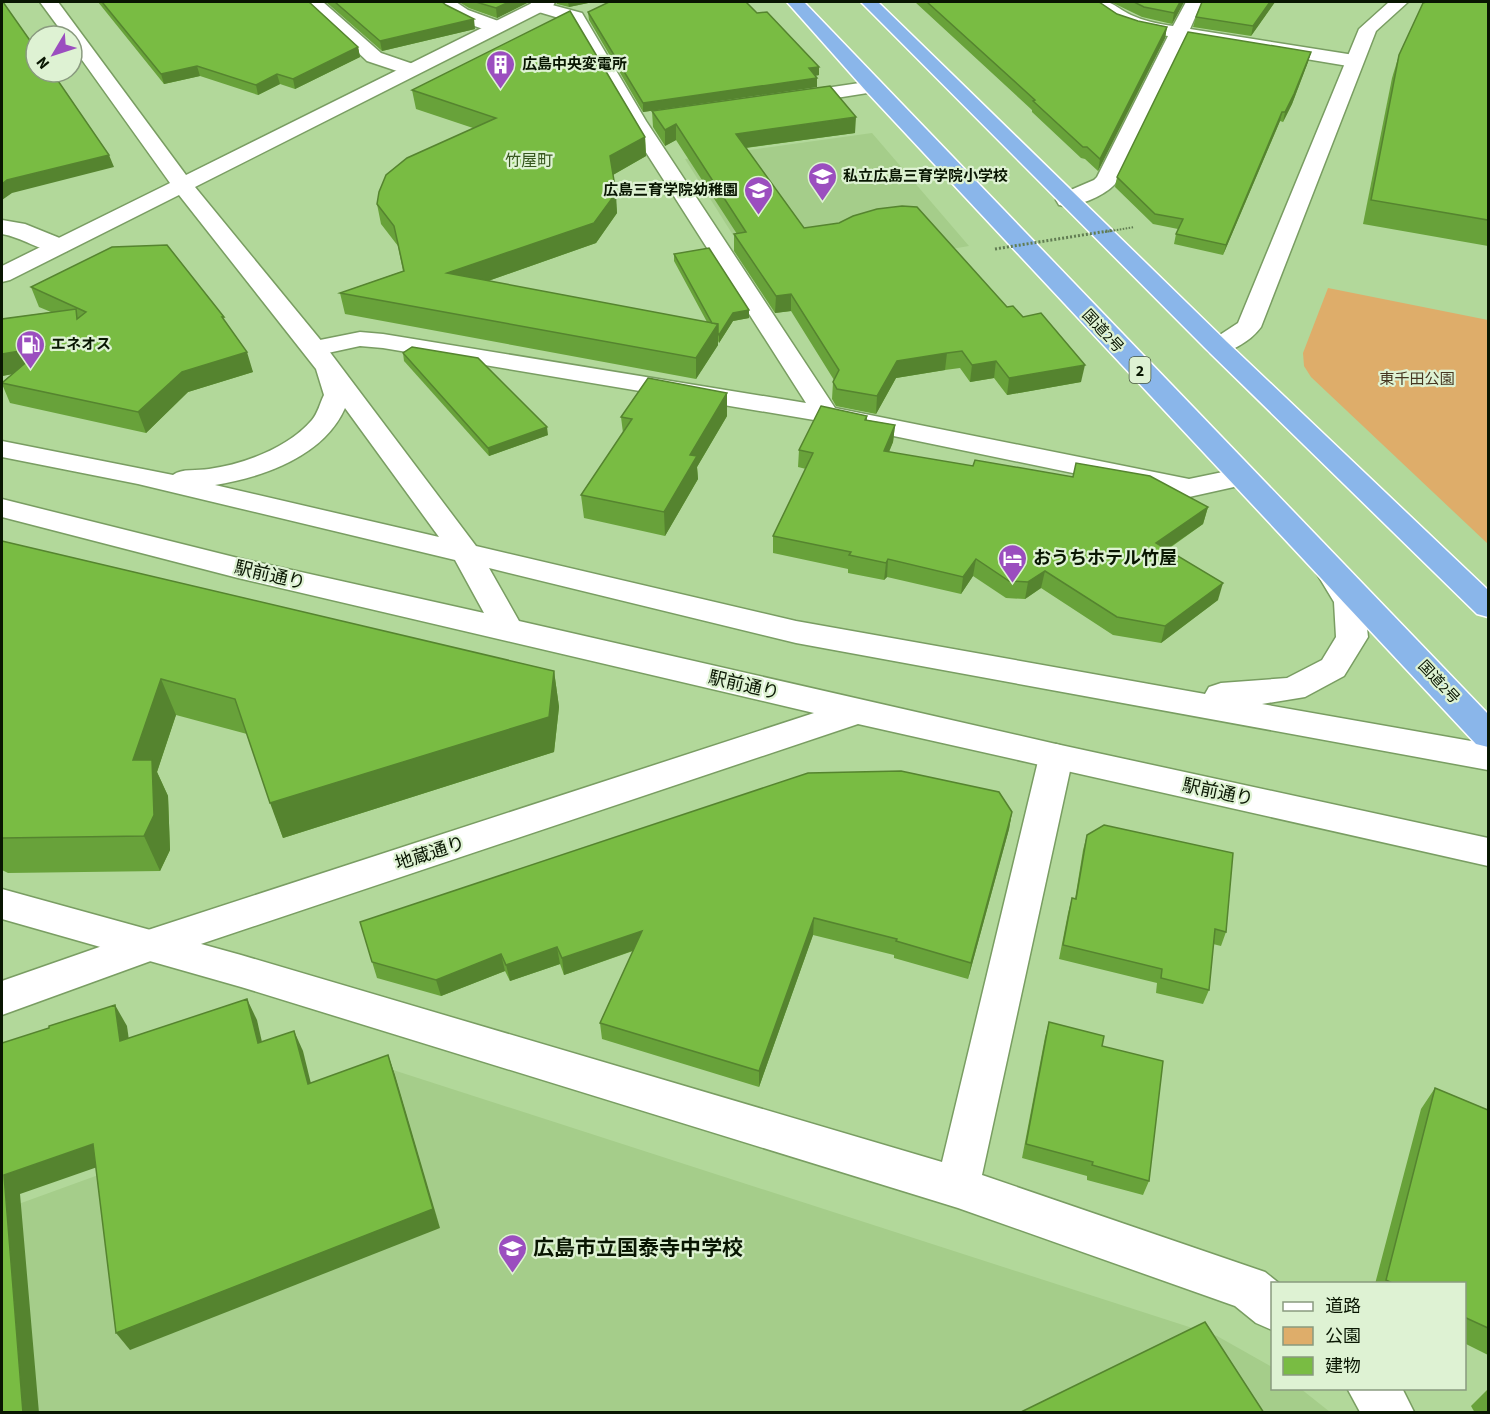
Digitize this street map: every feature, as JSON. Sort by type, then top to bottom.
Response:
[{"type":"highway","name":"国道2号","points":[[795,2],[1488,735]]},
{"type":"highway","points":[[869,2],[1067,200],[1488,607]]},
{"type":"street","points":[[49,2],[183,186],[321,358],[465,551],[508,629]]},
{"type":"street","points":[[313,2],[374,57],[409,69]]},
{"type":"street","points":[[446,2],[462,14],[495,26]]},
{"type":"street","points":[[1100,2],[1123,18],[1149,28],[1354,61]]},
{"type":"street","points":[[1067,200],[1102,185],[1107,179],[1194,2]]},
{"type":"street","points":[[1218,347],[1249,327],[1368,29],[1399,2]]},
{"type":"street","points":[[2,275],[183,186],[409,69],[543,4],[576,17],[636,121],[826,414]]},
{"type":"street","points":[[771,102],[873,87]]},
{"type":"street","points":[[636,121],[658,118]]},
{"type":"street","points":[[2,226],[59,246]]},
{"type":"street","points":[[321,358],[360,339],[383,341],[826,414],[1189,488],[1242,477]]},
{"type":"street","points":[[138,476],[189,480],[243,471],[291,450],[324,424],[337,394],[321,358]]},
{"type":"street","points":[[2,449],[138,476],[465,551],[796,632],[1144,693],[1488,757]]},
{"type":"street","name":"駅前通り","points":[[2,508],[238,568],[1056,757],[1488,852]]},
{"type":"street","points":[[1144,693],[1242,695],[1293,688],[1333,668],[1352,637],[1349,602],[1325,562]]},
{"type":"street","name":"地蔵通り","points":[[2,998],[151,945],[860,711]]},
{"type":"street","points":[[958,1187],[1056,757]]},
{"type":"street","points":[[2,904],[151,945],[958,1187],[1249,1288],[1271,1306]]},
{"type":"street","points":[[1372,1390],[1390,1413]]},
{"type":"path","points":[[995,249],[1134,227]]},
{"type":"shaded area","name":"私立広島三育学院小学校","points":[[872,133],[969,246],[762,281],[685,159]]},
{"type":"shaded area","name":"広島市立国泰寺中学校","points":[[390,1069],[1217,1336],[1271,1366],[1271,1390],[1302,1390],[1330,1412],[2,1412],[2,1210]]},
{"type":"green space","name":"東千田公園","points":[[1328,288],[1488,320],[1488,544],[1311,377],[1304,366],[1303,353]]},
{"type":"building","points":[[3,2],[24,32],[24,84],[60,84],[109,155],[7,180],[2,184]]},
{"type":"building","points":[[102,2],[309,2],[358,47],[293,79],[277,74],[256,85],[197,66],[161,74]]},
{"type":"building","points":[[335,2],[442,2],[474,19],[380,41]]},
{"type":"building","points":[[476,2],[509,2],[496,8]]},
{"type":"building","points":[[609,2],[746,2],[757,13],[767,12],[819,67],[809,68],[817,78],[643,103],[588,12]]},
{"type":"building","points":[[927,2],[1099,2],[1117,14],[1167,27],[1100,159],[1087,147],[1083,147]]},
{"type":"building","points":[[1134,2],[1180,2],[1174,13],[1144,7]]},
{"type":"building","points":[[1202,2],[1270,2],[1253,26],[1196,17]]},
{"type":"building","points":[[1488,2],[1488,220],[1371,200],[1399,55],[1423,3]]},
{"type":"building","points":[[570,11],[645,137],[610,156],[616,193],[594,223],[447,273],[718,324],[696,358],[340,293],[404,271],[394,226],[377,204],[386,175],[407,158],[496,118],[412,90]]},
{"type":"building","points":[[1188,32],[1311,52],[1294,94],[1285,112],[1282,112],[1226,245],[1176,234],[1183,219],[1155,214],[1117,177]]},
{"type":"building","points":[[830,86],[856,117],[736,134],[804,228],[839,223],[877,209],[917,207],[1007,307],[1013,306],[1023,317],[1041,313],[1085,365],[1009,378],[996,361],[972,365],[962,351],[897,361],[877,396],[837,389],[833,382],[839,370],[791,294],[776,296],[734,234],[746,232],[676,124],[665,130],[652,111]]},
{"type":"building","points":[[167,245],[224,317],[222,317],[247,352],[182,372],[138,412],[2,383],[44,347],[2,354],[2,319],[76,309],[77,319],[86,312],[31,287],[112,247]]},
{"type":"building","points":[[709,248],[749,310],[733,313],[719,335],[718,324],[712,323],[674,254]]},
{"type":"building","points":[[412,347],[478,358],[547,427],[488,448],[403,353]]},
{"type":"building","points":[[648,378],[727,393],[690,455],[697,456],[664,512],[581,495],[632,419],[621,417]]},
{"type":"building","points":[[821,406],[867,416],[865,420],[895,425],[884,451],[973,466],[975,460],[1073,477],[1076,463],[1150,476],[1208,507],[1156,543],[1223,583],[1165,626],[1117,617],[1045,571],[1028,582],[1009,581],[976,559],[963,577],[888,559],[886,563],[849,555],[851,552],[773,536],[813,453],[799,450]]},
{"type":"building","points":[[2,541],[554,671],[549,717],[270,803],[235,699],[161,679],[133,760],[152,760],[154,815],[144,836],[2,838]]},
{"type":"building","points":[[901,771],[999,792],[1012,812],[971,963],[896,941],[897,939],[814,918],[759,1071],[600,1023],[642,931],[562,958],[557,947],[506,965],[501,954],[436,980],[372,962],[360,922],[808,773]]},
{"type":"building","points":[[1104,825],[1233,853],[1226,932],[1215,929],[1209,990],[1161,978],[1162,969],[1063,945],[1072,898],[1076,899],[1087,835]]},
{"type":"building","points":[[247,999],[258,1043],[294,1031],[308,1084],[388,1055],[433,1209],[116,1333],[93,1144],[4,1175],[23,1413],[2,1413],[2,1043],[115,1005],[120,1041]]},
{"type":"building","points":[[1049,1022],[1104,1036],[1102,1046],[1163,1061],[1149,1181],[1092,1165],[1093,1162],[1026,1144]]},
{"type":"building","points":[[1435,1088],[1488,1110],[1488,1328],[1466,1318],[1466,1282],[1390,1282],[1386,1280]]},
{"type":"building","points":[[1205,1322],[1264,1413],[1019,1413]]},
{"type":"place","name":"広島中央変電所","points":[[501,90]]},
{"type":"place","name":"私立広島三育学院小学校","points":[[822,202]]},
{"type":"place","name":"広島三育学院幼稚園","points":[[759,216]]},
{"type":"place","name":"エネオス","points":[[30,370]]},
{"type":"place","name":"おうちホテル竹屋","points":[[1012,584]]},
{"type":"place","name":"広島市立国泰寺中学校","points":[[512,1274]]},
{"type":"district","name":"竹屋町","points":[[529,160]]}]
